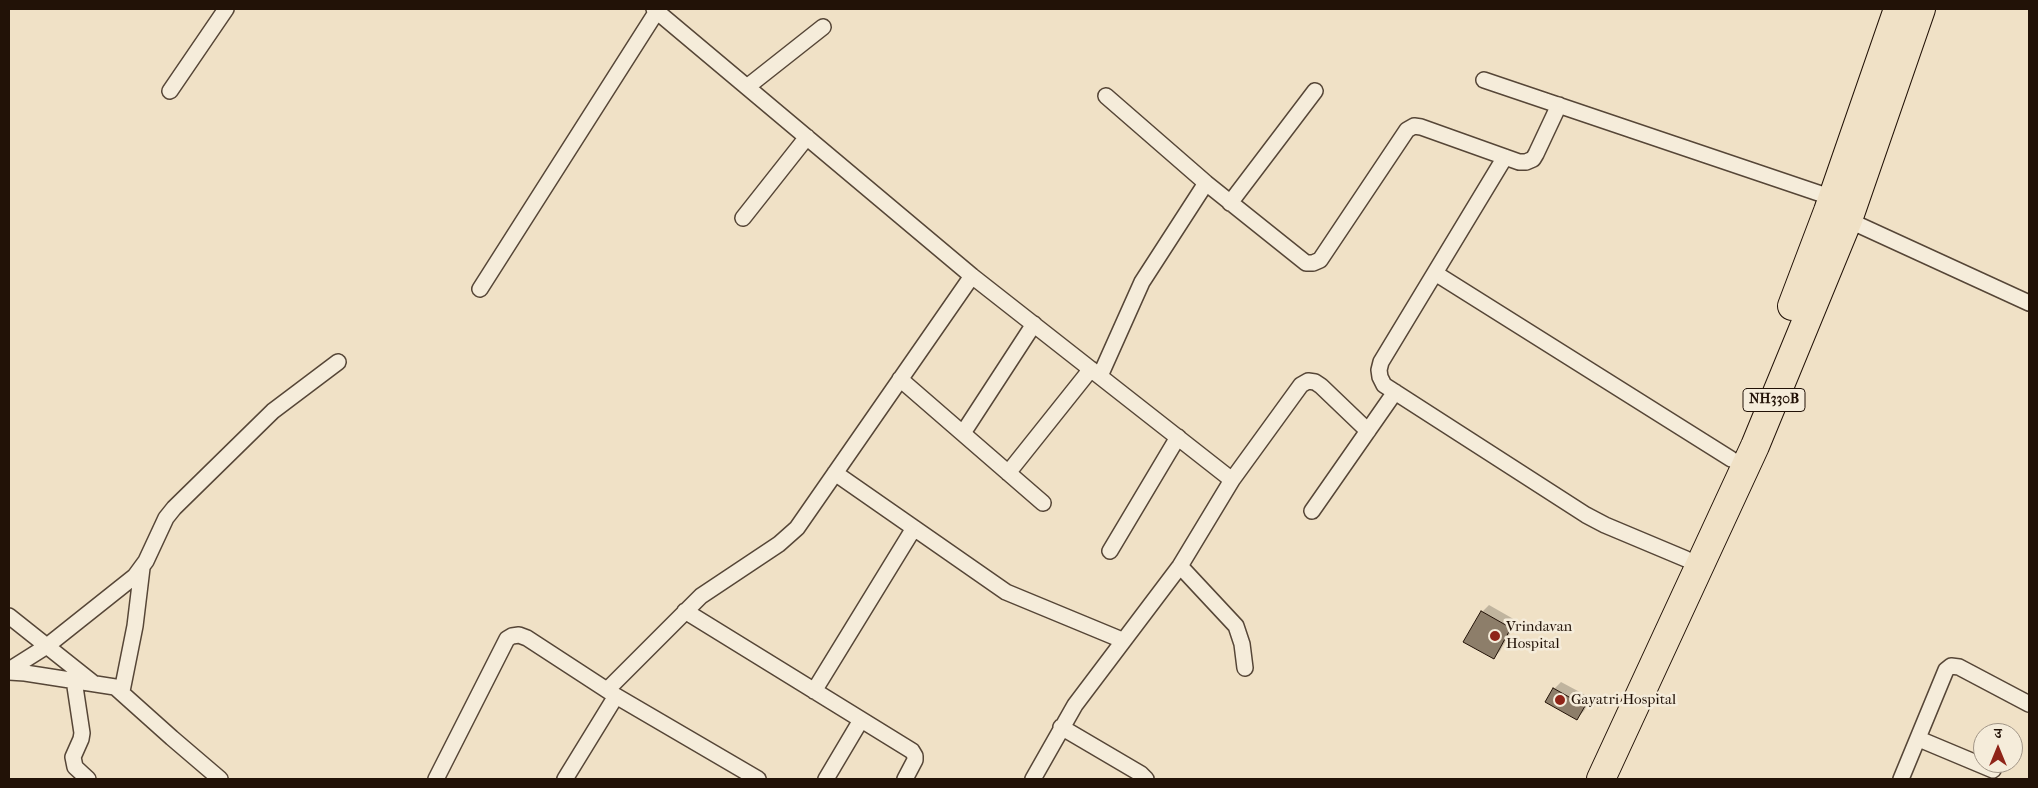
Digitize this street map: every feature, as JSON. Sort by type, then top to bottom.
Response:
[{"type":"highway","name":"NH330B","points":[[1586,779],[1731,459],[1812,258],[1898,9]]},
{"type":"highway","name":"NH330B","points":[[1601,779],[1755,446],[1848,220],[1921,9]]},
{"type":"street","points":[[170,91],[226,9]]},
{"type":"street","points":[[480,289],[655,10],[972,276],[1232,480]]},
{"type":"street","points":[[747,87],[823,27]]},
{"type":"street","points":[[1484,80],[1833,198]]},
{"type":"street","points":[[1230,203],[1315,90]]},
{"type":"street","points":[[1106,96],[1206,184],[1298,259],[1306,263],[1320,260],[1407,130],[1414,126],[1519,162],[1526,162],[1533,159],[1559,106]]},
{"type":"street","points":[[743,218],[806,137]]},
{"type":"street","points":[[1505,157],[1381,362],[1380,377],[1384,384],[1395,392],[1586,514],[1605,525],[1686,559]]},
{"type":"street","points":[[1008,473],[1095,372],[1142,282],[1206,184]]},
{"type":"street","points":[[1848,220],[2029,303]]},
{"type":"street","points":[[1435,273],[1731,459]]},
{"type":"street","points":[[566,779],[611,693],[685,611],[701,596],[785,539],[796,528],[972,276]]},
{"type":"street","points":[[963,433],[1034,324]]},
{"type":"street","points":[[9,671],[47,646],[135,576],[142,568],[166,518],[174,508],[273,411],[338,362]]},
{"type":"street","points":[[900,379],[1043,503]]},
{"type":"street","points":[[1033,779],[1075,705],[1122,640],[1180,566],[1232,480],[1301,385],[1308,381],[1315,382],[1321,386],[1368,431]]},
{"type":"street","points":[[1312,511],[1395,392]]},
{"type":"street","points":[[1110,551],[1178,437]]},
{"type":"street","points":[[835,473],[1006,592],[1122,640]]},
{"type":"street","points":[[814,691],[914,528]]},
{"type":"street","points":[[1180,566],[1236,626],[1242,644],[1245,668]]},
{"type":"street","points":[[122,691],[135,626],[142,568]]},
{"type":"street","points":[[685,611],[912,752],[915,760],[905,779]]},
{"type":"street","points":[[9,616],[92,682]]},
{"type":"street","points":[[436,779],[507,639],[519,635],[527,638],[737,774],[758,779]]},
{"type":"street","points":[[1901,779],[1946,670],[1951,666],[1958,667],[2029,704]]},
{"type":"street","points":[[9,671],[116,687],[220,779]]},
{"type":"street","points":[[74,680],[82,733],[73,757],[75,767],[88,779]]},
{"type":"street","points":[[826,779],[862,720]]},
{"type":"street","points":[[1061,727],[1141,774],[1146,779]]},
{"type":"street","points":[[1919,739],[1973,762]]},
{"type":"building","points":[[1481,611],[1511,628],[1494,659],[1463,642]]},
{"type":"building","points":[[1553,688],[1585,706],[1577,720],[1545,702]]},
{"type":"place","name":"Vrindavan Hospital","points":[[1495,636]]},
{"type":"place","name":"Gayatri Hospital","points":[[1560,700]]}]
